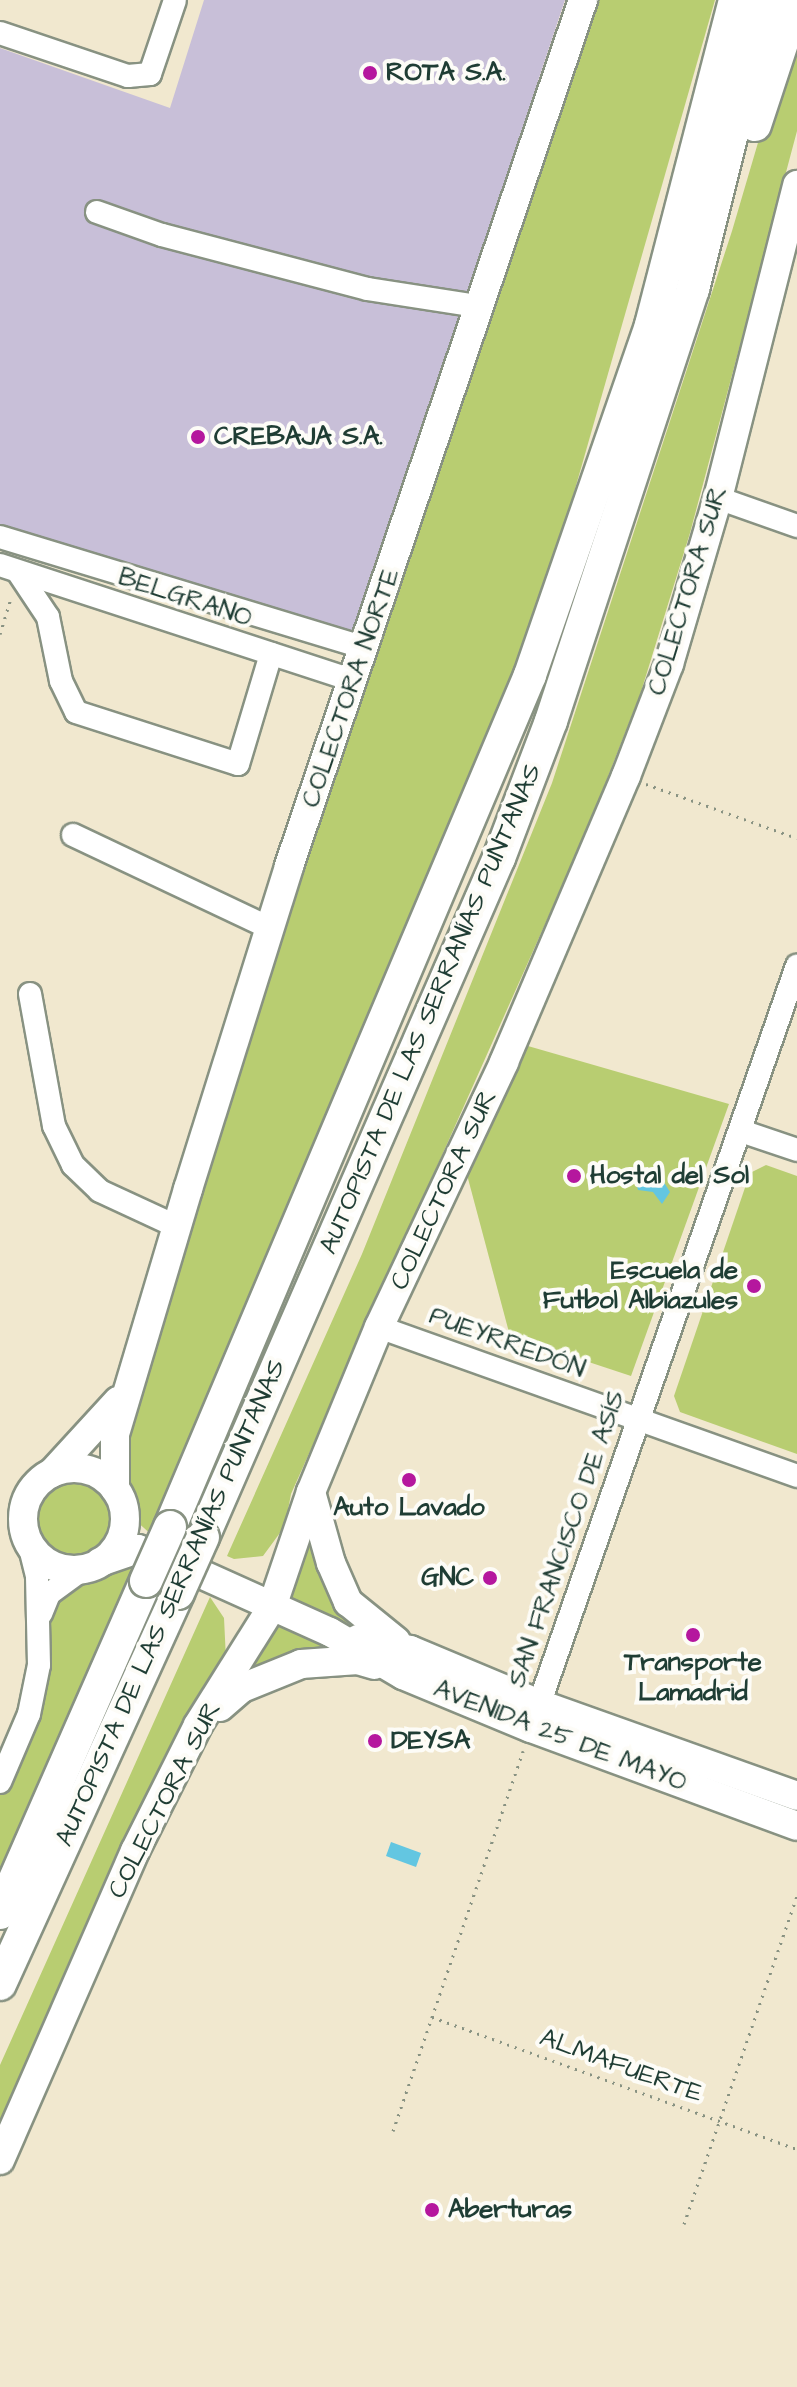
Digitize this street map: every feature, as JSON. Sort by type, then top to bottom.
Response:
[{"type":"highway","name":"AUTOPISTA DE LAS SERRANÍAS PUNTANAS","points":[[0,1913],[170,1527],[530,675],[655,310],[735,0]]},
{"type":"highway","name":"AUTOPISTA DE LAS SERRANÍAS PUNTANAS","points":[[0,1984],[203,1537],[499,858],[551,721],[651,423],[704,246],[765,0]]},
{"type":"highway","points":[[651,423],[796,0]]},
{"type":"main road","name":"COLECTORA NORTE","points":[[119,1499],[115,1434],[270,928],[366,648],[477,306],[583,0]]},
{"type":"main road","name":"COLECTORA SUR","points":[[0,2160],[135,1851],[198,1725],[272,1607],[311,1492],[379,1327],[504,1062],[626,776],[669,664],[718,498],[796,195]]},
{"type":"main road","name":"COLECTORA NORTE","points":[[51,1474],[88,1439],[132,1380]]},
{"type":"main road","points":[[75,1468],[92,1471],[119,1499],[119,1542],[91,1566],[49,1563],[28,1540],[25,1508],[31,1492],[51,1474],[75,1468]]},
{"type":"main road","points":[[311,1492],[331,1563],[348,1602],[407,1662]]},
{"type":"main road","name":"AVENIDA 25 DE MAYO","points":[[119,1499],[141,1539],[172,1561]]},
{"type":"main road","name":"AVENIDA 25 DE MAYO","points":[[91,1566],[138,1549],[172,1561],[330,1632],[797,1826]]},
{"type":"main road","points":[[198,1725],[242,1688],[301,1664],[358,1660],[407,1662]]},
{"type":"main road","name":"AVENIDA 25 DE MAYO","points":[[535,1716],[797,1796]]},
{"type":"street","points":[[0,33],[128,76],[150,74],[175,0]]},
{"type":"street","points":[[97,212],[162,235],[368,289],[477,306]]},
{"type":"street","points":[[718,498],[797,526]]},
{"type":"street","points":[[0,537],[366,648]]},
{"type":"street","points":[[9,568],[48,617],[61,681],[76,712],[238,764],[271,654]]},
{"type":"street","name":"BELGRANO","points":[[9,568],[354,681]]},
{"type":"street","points":[[73,835],[270,928]]},
{"type":"street","name":"SAN FRANCISCO DE ASÍS","points":[[535,1716],[797,966]]},
{"type":"street","points":[[30,994],[54,1126],[73,1165],[100,1191],[178,1227]]},
{"type":"street","points":[[741,1131],[797,1150]]},
{"type":"street","name":"PUEYRREDÓN","points":[[379,1327],[797,1476]]},
{"type":"street","points":[[0,1782],[29,1714],[39,1665],[40,1618],[28,1540]]},
{"type":"street","points":[[40,1618],[49,1594],[91,1566]]},
{"type":"path","points":[[0,634],[9,568]]},
{"type":"path","points":[[626,776],[797,838]]},
{"type":"path","name":"SAN FRANCISCO DE ASÍS","points":[[393,2131],[535,1716]]},
{"type":"path","points":[[684,2224],[797,1896]]},
{"type":"path","name":"ALMAFUERTE","points":[[432,2017],[797,2149]]},
{"type":"shaded area","points":[[204,0],[565,0],[349,648],[0,531],[0,48],[170,108]]},
{"type":"green space","points":[[597,0],[715,0],[571,503],[503,706],[154,1537],[134,1519],[124,1487],[120,1445],[354,715]]},
{"type":"green space","points":[[797,10],[797,131],[690,533],[640,695],[587,830],[291,1494],[285,1526],[263,1556],[234,1559],[227,1556],[362,1254],[552,783],[732,231]]},
{"type":"green space","points":[[521,1044],[729,1104],[631,1376],[510,1336],[466,1171]]},
{"type":"green space","name":"Escuela de Futbol Albiazules","points":[[766,1165],[797,1176],[797,1454],[680,1412],[674,1396],[750,1173]]},
{"type":"green space","points":[[73,1477],[89,1480],[102,1489],[111,1502],[114,1518],[111,1534],[102,1547],[89,1556],[73,1559],[57,1556],[44,1547],[35,1534],[32,1518],[35,1502],[44,1489],[57,1480]]},
{"type":"green space","points":[[306,1522],[315,1565],[350,1628],[282,1597]]},
{"type":"green space","points":[[130,1562],[142,1567],[0,1888],[0,1795],[37,1710],[46,1626],[61,1593],[76,1579]]},
{"type":"green space","points":[[210,1597],[224,1618],[226,1659],[165,1755],[121,1844],[0,2124],[0,2065]]},
{"type":"green space","points":[[277,1619],[337,1644],[300,1650],[248,1673]]},
{"type":"water","points":[[660,1176],[670,1192],[662,1204],[653,1192],[638,1190],[635,1179]]},
{"type":"water","points":[[391,1842],[421,1853],[416,1867],[386,1856]]},
{"type":"place","name":"ROTA S.A.","points":[[370,73]]},
{"type":"place","name":"CREBAJA S.A.","points":[[198,437]]},
{"type":"place","name":"Hostal del Sol","points":[[574,1176]]},
{"type":"place","name":"Escuela de Futbol Albiazules","points":[[754,1286]]},
{"type":"place","name":"Auto Lavado","points":[[409,1480]]},
{"type":"place","name":"GNC","points":[[490,1578]]},
{"type":"place","name":"Transporte Lamadrid","points":[[693,1635]]},
{"type":"place","name":"DEYSA","points":[[375,1741]]},
{"type":"place","name":"Aberturas","points":[[432,2210]]}]
